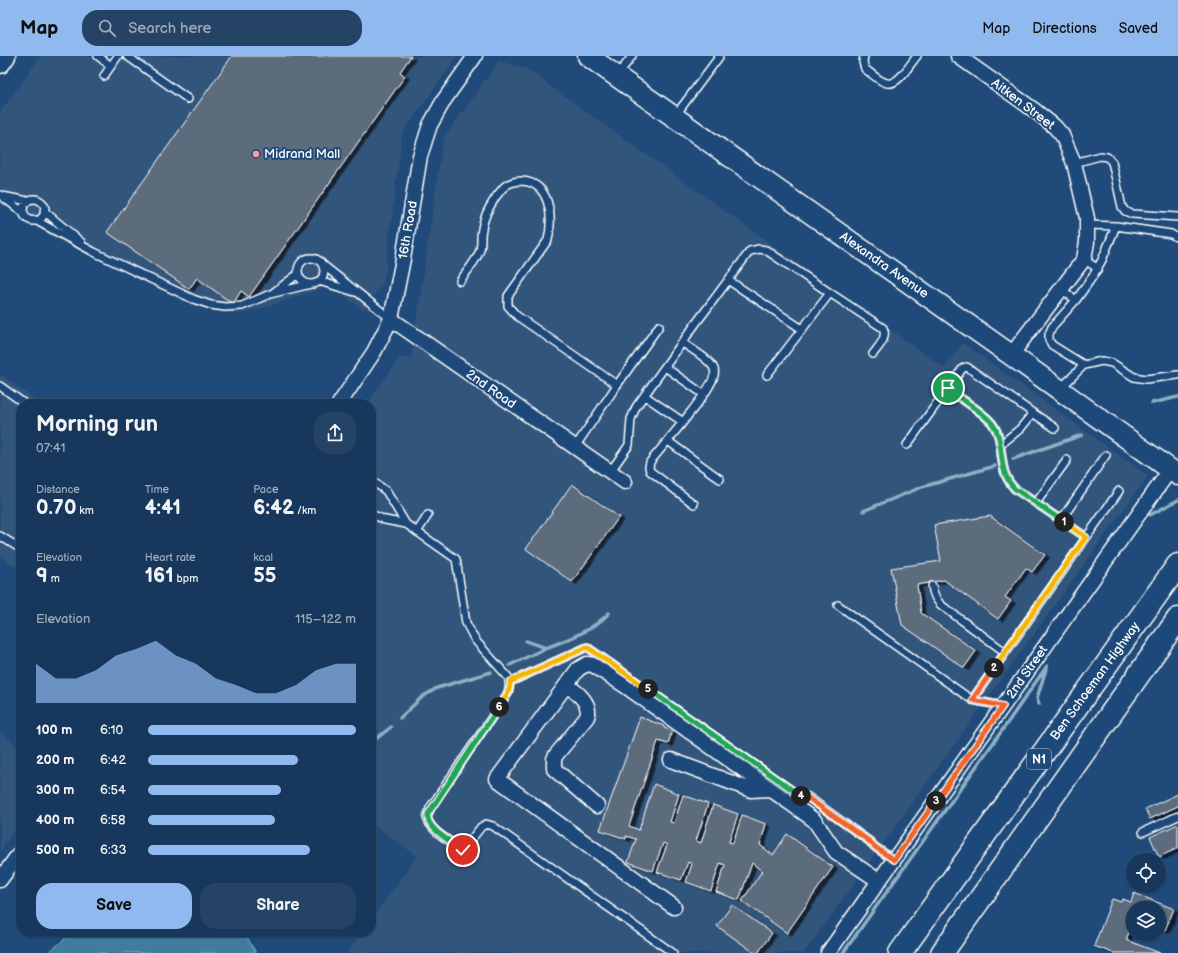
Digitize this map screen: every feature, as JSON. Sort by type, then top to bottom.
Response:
[{"type":"highway","name":"Ben Schoeman Highway","points":[[900,953],[1178,565]]},
{"type":"highway","name":"N1","points":[[942,953],[1178,619]]},
{"type":"main road","points":[[0,63],[5,56]]},
{"type":"main road","name":"Alexandra Avenue","points":[[588,56],[1174,472]]},
{"type":"street","name":"16th Road","points":[[342,399],[374,352],[391,319],[403,259],[420,156],[430,125],[444,100],[475,56]]},
{"type":"street","name":"Aitken Street","points":[[958,56],[1034,110],[1054,126],[1062,135],[1074,163],[1086,218],[1088,242],[1084,259],[1011,355]]},
{"type":"street","name":"2nd Road","points":[[391,319],[625,482]]},
{"type":"street","name":"2nd Street","points":[[828,953],[1003,706],[1174,472]]},
{"type":"street","points":[[674,907],[497,780],[578,669],[587,664],[593,665],[624,685],[814,820],[836,852],[879,881]]},
{"type":"street","points":[[566,685],[578,694],[587,707],[588,712],[587,717],[556,755],[554,759],[554,769],[597,806]]},
{"type":"street","points":[[671,760],[751,790],[770,789]]},
{"type":"street","points":[[0,880],[16,858]]},
{"type":"lane","points":[[98,56],[111,66]]},
{"type":"lane","points":[[104,76],[118,56]]},
{"type":"lane","points":[[127,56],[188,99]]},
{"type":"lane","points":[[617,76],[632,56]]},
{"type":"lane","points":[[864,56],[863,62],[865,69],[886,83],[893,83],[898,80],[917,56]]},
{"type":"lane","points":[[675,117],[719,57]]},
{"type":"lane","points":[[1074,163],[1100,156],[1107,157],[1112,162],[1122,207],[1126,211],[1132,214],[1178,217]]},
{"type":"lane","points":[[460,281],[479,252],[481,244],[481,230],[486,215],[503,188],[509,183],[516,181],[528,182],[539,188],[548,201],[550,231],[548,240],[508,296],[508,306],[517,316],[617,385]]},
{"type":"lane","points":[[0,195],[28,200],[38,200],[43,204],[44,211],[41,217],[35,220]]},
{"type":"lane","points":[[0,195],[24,213],[28,219],[35,220],[94,252],[193,299],[211,305],[225,307],[242,306],[270,294],[311,284],[319,281],[324,274],[324,265],[317,259],[308,258],[301,262],[298,274],[303,281],[311,284]]},
{"type":"lane","points":[[24,213],[24,206],[28,200]]},
{"type":"lane","points":[[44,211],[94,252]]},
{"type":"lane","points":[[1087,225],[1116,226],[1171,234],[1178,238]]},
{"type":"lane","points":[[1084,365],[1052,345],[1049,340],[1049,334],[1052,327],[1076,300],[1098,269],[1116,226]]},
{"type":"lane","points":[[610,472],[629,445],[631,419],[636,407],[750,251],[759,249],[766,250],[883,328],[885,332],[884,338],[873,354]]},
{"type":"lane","points":[[1084,259],[1098,269]]},
{"type":"lane","name":"2nd Road","points":[[324,265],[391,319]]},
{"type":"lane","points":[[270,294],[298,274]]},
{"type":"lane","points":[[728,280],[802,329]]},
{"type":"lane","name":"2nd Road","points":[[319,281],[359,293]]},
{"type":"lane","points":[[1061,289],[1076,300]]},
{"type":"lane","points":[[767,375],[830,293]]},
{"type":"lane","points":[[575,447],[659,326]]},
{"type":"lane","points":[[683,343],[710,362],[715,372],[713,381],[683,422],[650,462],[649,467],[650,472],[694,504]]},
{"type":"lane","points":[[1060,390],[1084,365],[1102,361],[1112,363],[1134,377],[1146,379],[1178,375]]},
{"type":"lane","points":[[665,367],[703,394]]},
{"type":"lane","points":[[907,445],[963,368],[967,367],[1055,428]]},
{"type":"lane","points":[[0,386],[18,399]]},
{"type":"lane","points":[[948,388],[984,415],[992,424],[1000,445],[1005,476],[1009,483],[1086,537]]},
{"type":"lane","points":[[645,396],[683,422]]},
{"type":"lane","points":[[1000,445],[1020,429],[1033,413]]},
{"type":"lane","points":[[668,441],[720,479]]},
{"type":"lane","points":[[1061,520],[1106,455]]},
{"type":"lane","points":[[1036,503],[1067,460]]},
{"type":"lane","points":[[376,484],[386,491],[406,524],[456,559],[466,623],[475,640],[508,677],[511,685],[503,701],[430,808],[427,818],[428,822],[436,831],[463,850],[481,827],[486,824],[492,826],[672,953]]},
{"type":"lane","points":[[972,700],[1119,491]]},
{"type":"lane","points":[[417,532],[428,515]]},
{"type":"lane","points":[[376,516],[385,520],[406,524]]},
{"type":"lane","points":[[0,536],[16,546]]},
{"type":"lane","points":[[932,586],[936,601],[1005,652]]},
{"type":"lane","points":[[838,605],[972,700],[1003,706]]},
{"type":"lane","points":[[510,682],[587,647],[798,795],[808,798],[894,860]]},
{"type":"lane","points":[[1143,832],[1178,816]]},
{"type":"shaded area","points":[[41,56],[458,56],[402,134],[384,282],[364,310],[348,298],[324,288],[263,308],[238,314],[214,312],[192,305],[55,239],[5,206],[0,205],[0,112]]},
{"type":"shaded area","points":[[499,61],[527,69],[944,368],[963,343],[1148,476],[804,953],[347,953],[358,937],[376,937],[376,913],[417,856],[376,827],[376,399],[371,399],[398,358],[411,357],[443,139]]},
{"type":"shaded area","points":[[0,374],[34,399],[16,399],[16,567],[0,556]]},
{"type":"shaded area","points":[[0,733],[16,744],[16,828],[0,851]]},
{"type":"shaded area","points":[[67,937],[247,937],[256,953],[48,953]]},
{"type":"building","name":"Midrand Mall","points":[[232,56],[411,56],[400,72],[405,76],[249,297],[241,291],[233,304],[197,278],[189,289],[107,232]]},
{"type":"building","points":[[572,484],[619,517],[572,582],[526,549]]},
{"type":"building","points":[[990,516],[1045,555],[1032,572],[1026,568],[1005,597],[1011,601],[998,619],[944,580],[917,585],[921,613],[976,651],[964,668],[902,625],[891,568],[941,561],[934,525]]},
{"type":"building","points":[[640,717],[664,726],[664,728],[672,731],[668,744],[658,741],[629,826],[639,830],[654,784],[679,794],[670,822],[674,823],[683,795],[708,804],[696,841],[701,843],[713,805],[738,814],[729,842],[733,843],[742,815],[766,824],[760,845],[773,855],[787,834],[833,867],[787,933],[742,901],[762,871],[752,863],[739,900],[716,892],[725,865],[720,863],[711,891],[686,882],[692,864],[688,862],[681,880],[657,872],[667,845],[663,843],[653,871],[628,862],[636,839],[626,836],[626,839],[600,830]]},
{"type":"building","points":[[1178,794],[1178,806],[1150,819],[1145,809]]},
{"type":"building","points":[[1178,824],[1178,848],[1166,854],[1157,853],[1150,837]]},
{"type":"building","points":[[1134,893],[1154,901],[1131,901]]},
{"type":"building","points":[[1112,899],[1121,902],[1123,899],[1128,901],[1126,901],[1126,941],[1160,953],[1113,953],[1094,946]]},
{"type":"building","points":[[732,905],[772,933],[758,953],[755,953],[717,926]]},
{"type":"building","points":[[1166,906],[1174,909],[1166,928]]},
{"type":"waterway","points":[[1152,403],[1178,397]]},
{"type":"waterway","points":[[1013,459],[1082,435]]},
{"type":"waterway","points":[[863,511],[922,487],[995,466]]},
{"type":"waterway","points":[[1150,515],[1178,500]]},
{"type":"waterway","points":[[526,641],[546,648],[588,630],[609,613]]},
{"type":"waterway","points":[[510,665],[546,648]]},
{"type":"waterway","points":[[843,953],[1047,666]]},
{"type":"waterway","points":[[1039,704],[1037,698],[1046,669]]},
{"type":"waterway","points":[[400,718],[422,697],[437,688],[491,672]]},
{"type":"waterway","points":[[376,739],[391,727]]},
{"type":"place","name":"Midrand Mall","points":[[256,154]]},
{"type":"route","points":[[463,850],[436,831],[428,822],[427,818],[430,808],[503,701],[511,685],[510,682],[587,647],[798,795],[808,798],[894,860],[1003,706],[972,700],[1086,537],[1015,489],[1009,483],[1005,476],[1000,445],[992,424],[984,415],[956,396],[948,388]]}]
